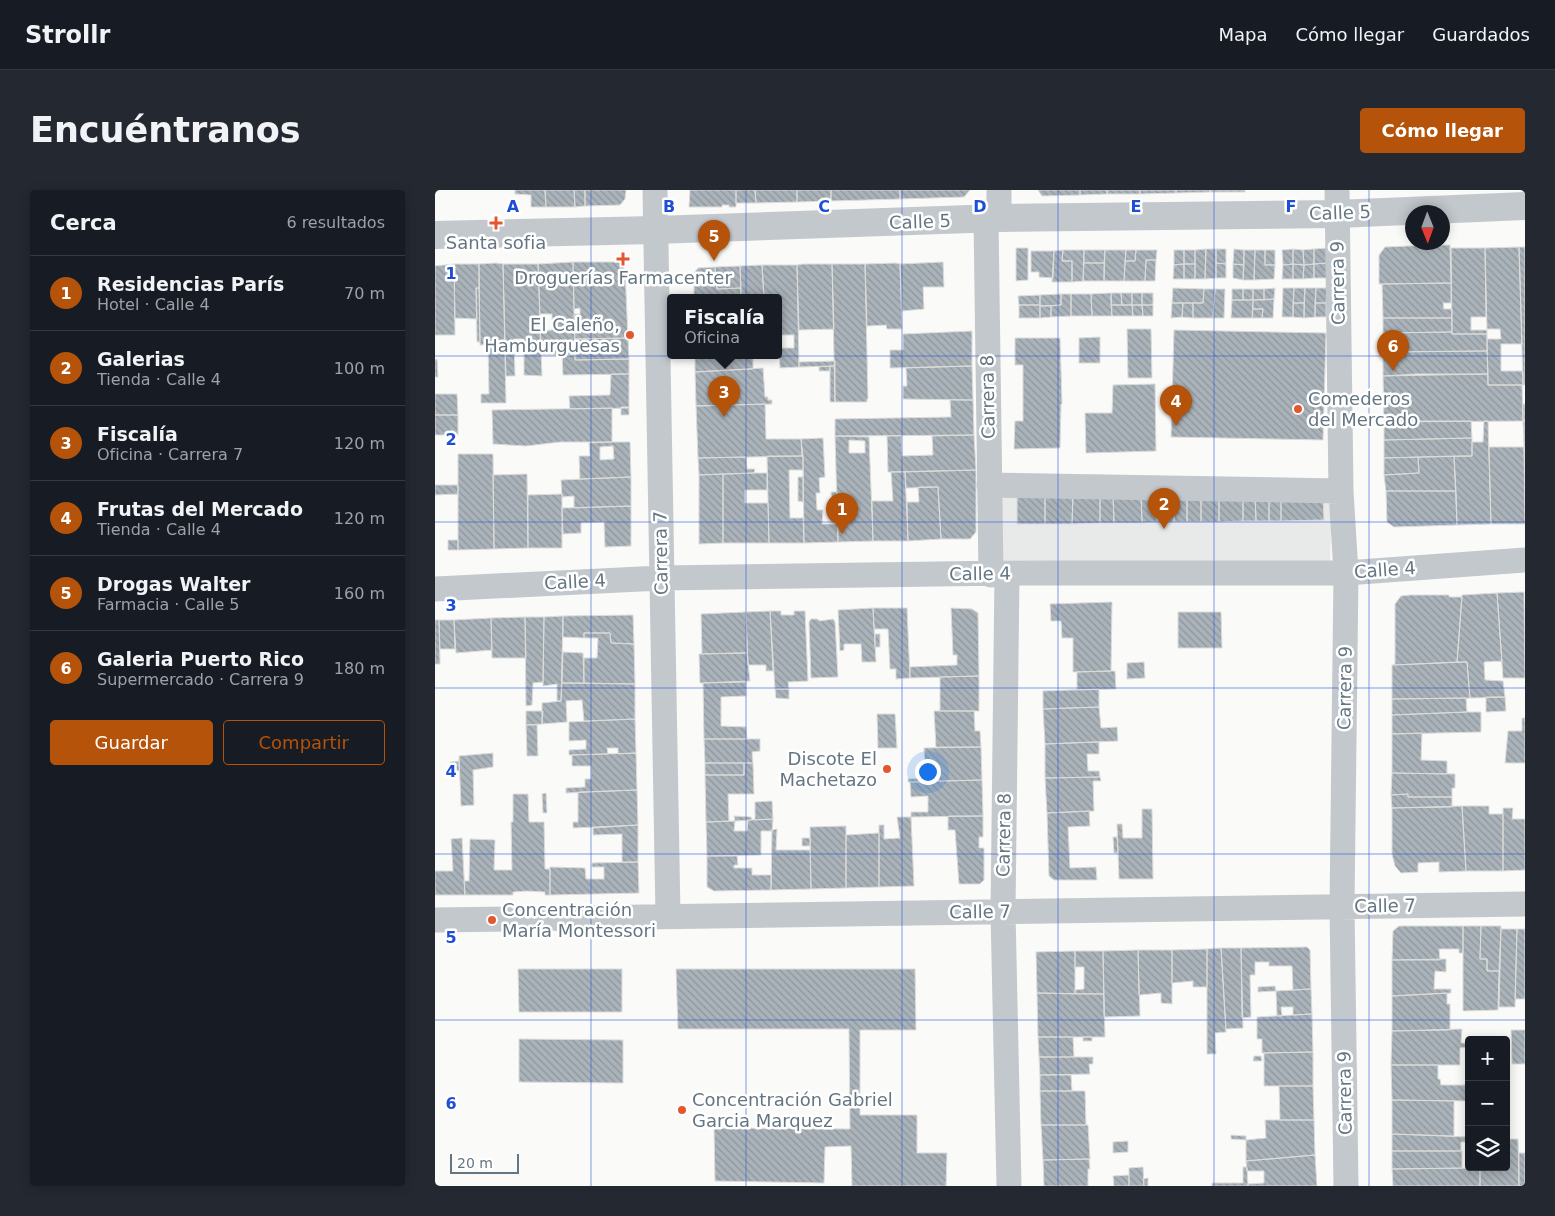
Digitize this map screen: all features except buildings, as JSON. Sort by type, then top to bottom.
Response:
[{"type":"street","name":"Carrera 7","points":[[655,190],[668,916]]},
{"type":"street","name":"Carrera 8","points":[[999,190],[993,219],[989,484],[999,574],[1003,912],[1009,1186]]},
{"type":"street","name":"Calle 5","points":[[435,235],[993,219],[1337,202],[1525,206]]},
{"type":"street","name":"Carrera 9","points":[[1337,202],[1341,491],[1346,573],[1342,907],[1346,1186]]},
{"type":"street","points":[[989,484],[1341,491]]},
{"type":"street","name":"Calle 4","points":[[435,589],[661,578],[999,574],[1346,573],[1525,560]]},
{"type":"street","name":"Calle 7","points":[[435,920],[1525,904]]},
{"type":"shaded area","points":[[997,492],[1332,497],[1330,565],[996,560]]},
{"type":"place","name":"Santa sofia","points":[[496,223]]},
{"type":"place","name":"Droguerías Farmacenter","points":[[623,259]]},
{"type":"place","name":"Drogas Walter","points":[[714,261]]},
{"type":"place","name":"El Caleño, Hamburguesas","points":[[630,335]]},
{"type":"place","name":"Galeria Puerto Rico","points":[[1393,371]]},
{"type":"place","name":"Comederos del Mercado","points":[[1298,409]]},
{"type":"place","name":"Fiscalía","points":[[724,417]]},
{"type":"place","name":"Frutas del Mercado","points":[[1176,426]]},
{"type":"place","name":"Galerias","points":[[1164,529]]},
{"type":"place","name":"Residencias París","points":[[842,534]]},
{"type":"place","name":"Discote El Machetazo","points":[[887,769]]},
{"type":"place","name":"Concentración María Montessori","points":[[492,920]]},
{"type":"place","name":"Concentración Gabriel Garcia Marquez","points":[[682,1110]]}]
